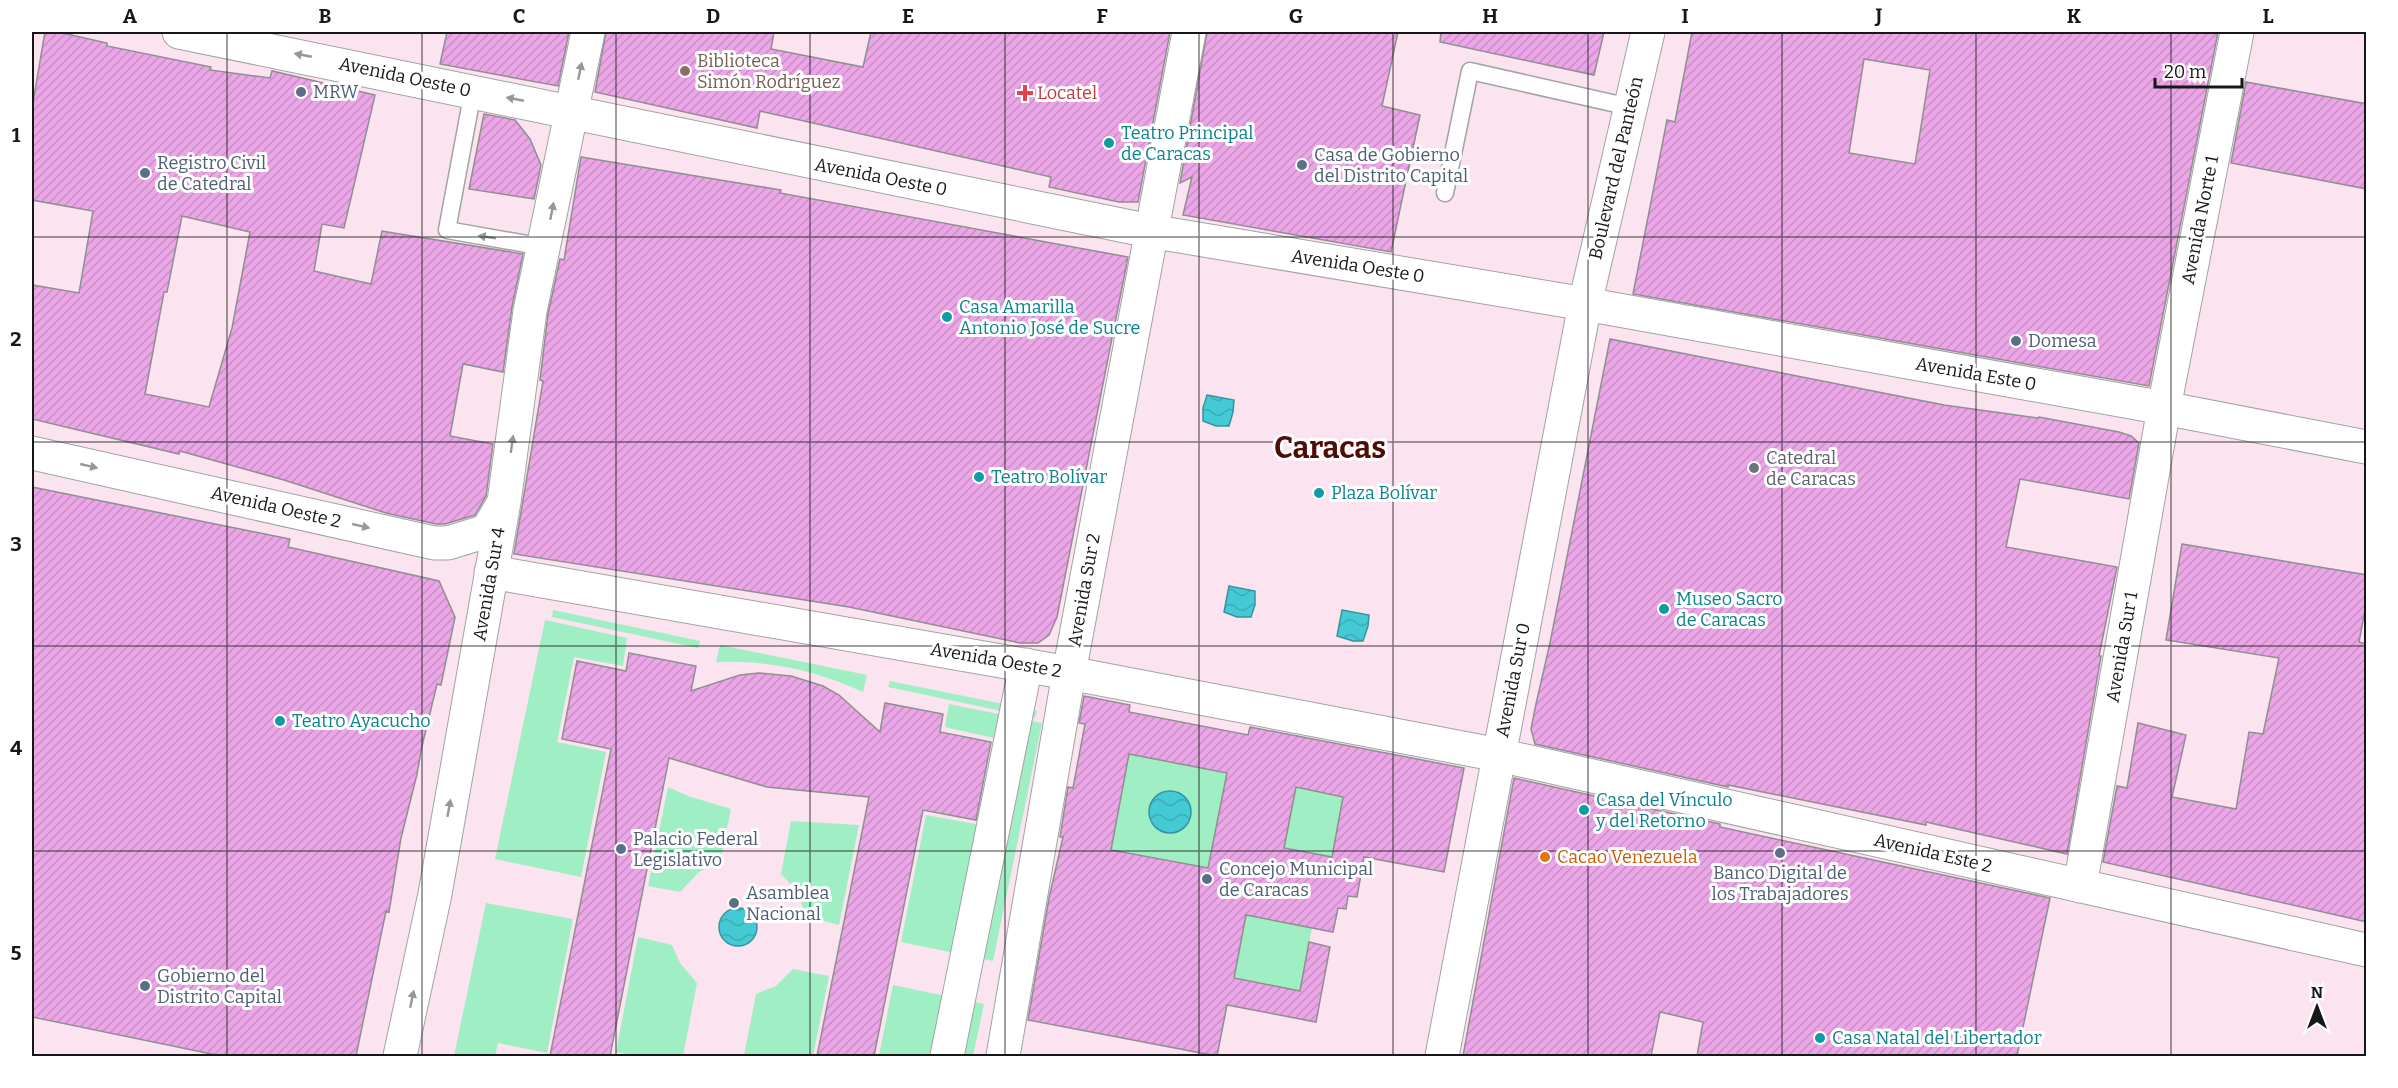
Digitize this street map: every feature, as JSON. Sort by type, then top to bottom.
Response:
[{"type":"street","name":"Avenida Oeste 0","points":[[179,32],[572,111],[1162,242],[1586,304]]},
{"type":"street","name":"Avenida Sur 4","points":[[400,1056],[435,894],[504,502],[530,311],[588,32]]},
{"type":"street","name":"Avenida Sur 2","points":[[1003,1056],[1069,673],[1162,242],[1189,32]]},
{"type":"street","name":"Boulevard del Panteón","points":[[1586,304],[1647,32]]},
{"type":"street","name":"Avenida Norte 1","points":[[2164,408],[2237,32]]},
{"type":"street","name":"Avenida Este 0","points":[[1586,304],[2164,408],[2367,447]]},
{"type":"street","name":"Avenida Sur 0","points":[[1442,1056],[1586,304]]},
{"type":"street","name":"Avenida Sur 1","points":[[2080,886],[2164,408]]},
{"type":"street","name":"Avenida Oeste 2","points":[[32,453],[434,543],[448,543],[487,531],[504,502]]},
{"type":"street","name":"Avenida Oeste 2","points":[[491,572],[1026,665],[1499,755]]},
{"type":"street","points":[[947,1056],[1026,665]]},
{"type":"street","name":"Avenida Este 2","points":[[1499,755],[2367,950]]},
{"type":"lane","points":[[1445,193],[1470,71],[1630,107]]},
{"type":"lane","points":[[473,91],[447,230],[544,247]]},
{"type":"shaded area","points":[[32,32],[2366,32],[2366,1056],[32,1056]]},
{"type":"green space","points":[[553,610],[700,641],[698,648],[552,617]]},
{"type":"green space","points":[[545,620],[627,638],[623,666],[574,657],[557,742],[606,752],[581,877],[495,859]]},
{"type":"green space","points":[[720,645],[867,675],[863,692],[809,672],[791,668],[755,663],[716,662]]},
{"type":"green space","points":[[890,681],[1037,711],[1035,718],[888,687]]},
{"type":"green space","points":[[949,704],[1042,723],[993,961],[901,942],[926,815],[981,825],[998,739],[945,727]]},
{"type":"green space","points":[[1129,754],[1227,773],[1208,868],[1111,850]]},
{"type":"green space","points":[[668,787],[688,796],[731,809],[720,862],[699,872],[680,892],[648,886]]},
{"type":"green space","points":[[1296,787],[1343,797],[1330,867],[1314,853],[1284,848]]},
{"type":"green space","points":[[791,821],[859,825],[839,925],[807,917],[796,890],[781,874]]},
{"type":"green space","points":[[1319,891],[1300,991],[1234,978],[1246,915]]},
{"type":"green space","points":[[486,903],[573,919],[547,1053],[498,1043],[495,1056],[454,1056]]},
{"type":"green space","points":[[638,937],[672,945],[680,963],[697,983],[683,1056],[640,1056],[616,1052]]},
{"type":"green space","points":[[793,969],[829,976],[813,1056],[744,1056],[756,994],[776,986]]},
{"type":"green space","points":[[893,985],[984,1004],[973,1056],[879,1056]]},
{"type":"water","points":[[1207,395],[1234,400],[1229,426],[1216,426],[1203,421],[1203,408]]},
{"type":"water","points":[[1229,586],[1255,591],[1255,605],[1251,617],[1237,617],[1224,612]]},
{"type":"water","points":[[1342,610],[1369,615],[1363,641],[1353,641],[1337,636]]},
{"type":"water","points":[[1170,791],[1178,792],[1185,797],[1190,804],[1190,820],[1185,827],[1178,832],[1170,833],[1162,832],[1155,827],[1150,820],[1149,812],[1150,804],[1155,797],[1162,792]]},
{"type":"water","points":[[738,908],[751,914],[757,927],[751,940],[738,946],[725,940],[719,927],[725,914]]},
{"type":"building","points":[[45,32],[58,32],[107,43],[107,46],[211,67],[210,70],[270,78],[272,71],[375,95],[344,228],[322,224],[314,271],[371,284],[382,231],[523,254],[512,307],[503,372],[463,364],[450,436],[493,444],[486,496],[475,515],[445,524],[436,524],[386,513],[284,480],[180,451],[179,454],[32,419],[32,285],[79,293],[93,211],[32,200],[32,108]],"holes":[[[182,216],[250,232],[232,328],[209,407],[145,394],[164,292],[167,292]]]},
{"type":"building","points":[[447,32],[569,32],[558,86],[440,64]]},
{"type":"building","points":[[606,32],[774,32],[771,49],[863,67],[871,32],[1170,32],[1138,202],[1119,202],[1049,187],[1051,177],[760,111],[757,128],[595,92]]},
{"type":"building","name":"Casa de Gobierno del Distrito Capital","points":[[1207,32],[1398,32],[1382,106],[1420,115],[1391,252],[1183,215],[1192,177],[1180,183]]},
{"type":"building","points":[[1441,32],[1604,32],[1594,75],[1440,42]]},
{"type":"building","points":[[1692,32],[2218,32],[2149,386],[1633,294],[1667,120],[1675,122]],"holes":[[[1864,59],[1930,70],[1915,164],[1849,153]]]},
{"type":"building","points":[[2246,82],[2367,104],[2367,189],[2231,163]]},
{"type":"building","points":[[484,114],[515,120],[530,139],[541,165],[534,199],[469,189]]},
{"type":"building","points":[[581,157],[781,190],[780,193],[1128,257],[1057,617],[1049,635],[1038,643],[1020,643],[849,607],[514,554],[543,381],[540,380],[548,314],[560,259],[564,260]]},
{"type":"building","points":[[1610,339],[1944,405],[2039,417],[2119,432],[2131,436],[2139,443],[2129,499],[2020,479],[2006,547],[2117,567],[2099,656],[2101,656],[2067,854],[1926,822],[1926,825],[1728,785],[1728,787],[1535,744],[1531,729]]},
{"type":"building","points":[[32,487],[290,539],[288,547],[439,581],[455,617],[441,685],[437,684],[401,838],[389,912],[386,911],[356,1056],[221,1056],[32,1017]]},
{"type":"building","points":[[2182,544],[2367,575],[2367,599],[2359,642],[2367,644],[2367,922],[2103,862],[2117,786],[2127,788],[2138,723],[2186,735],[2172,797],[2236,809],[2249,732],[2263,734],[2279,658],[2166,640]]},
{"type":"building","name":"Palacio Federal Legislativo","points":[[629,653],[696,666],[691,691],[740,675],[759,673],[791,676],[823,686],[839,695],[880,732],[885,703],[943,714],[940,732],[991,742],[976,820],[923,810],[874,1056],[817,1056],[869,797],[767,787],[669,758],[610,1056],[550,1056],[611,749],[562,739],[577,661],[626,671]]},
{"type":"building","name":"Concejo Municipal de Caracas","points":[[1084,696],[1130,705],[1129,712],[1248,735],[1250,727],[1464,768],[1444,872],[1364,857],[1357,897],[1348,896],[1346,909],[1338,908],[1333,932],[1246,915],[1234,978],[1300,991],[1309,942],[1330,947],[1316,1022],[1227,1005],[1217,1056],[1028,1020],[1049,898],[1063,837],[1060,837],[1068,787],[1073,788],[1085,724],[1079,723]],"holes":[[[1129,754],[1227,773],[1208,868],[1111,850]],[[1296,787],[1343,797],[1332,857],[1284,848]]]},
{"type":"building","points":[[1514,778],[1720,824],[1720,827],[2050,898],[2017,1056],[1697,1056],[1703,1022],[1660,1012],[1651,1056],[1463,1056]]},
{"type":"place","name":"Biblioteca Simón Rodríguez","points":[[685,71]]},
{"type":"place","name":"MRW","points":[[301,92]]},
{"type":"place","name":"Locatel","points":[[1025,93]]},
{"type":"place","name":"Teatro Principal de Caracas","points":[[1109,143]]},
{"type":"place","name":"Casa de Gobierno del Distrito Capital","points":[[1302,165]]},
{"type":"place","name":"Registro Civil de Catedral","points":[[145,173]]},
{"type":"place","name":"Casa Amarilla Antonio José de Sucre","points":[[947,317]]},
{"type":"place","name":"Domesa","points":[[2016,341]]},
{"type":"place","name":"Catedral de Caracas","points":[[1754,468]]},
{"type":"place","name":"Teatro Bolívar","points":[[979,477]]},
{"type":"place","name":"Plaza Bolívar","points":[[1319,493]]},
{"type":"place","name":"Museo Sacro de Caracas","points":[[1664,609]]},
{"type":"place","name":"Teatro Ayacucho","points":[[280,721]]},
{"type":"place","name":"Casa del Vínculo y del Retorno","points":[[1584,810]]},
{"type":"place","name":"Palacio Federal Legislativo","points":[[621,849]]},
{"type":"place","name":"Banco Digital de los Trabajadores","points":[[1780,853]]},
{"type":"place","name":"Cacao Venezuela","points":[[1545,857]]},
{"type":"place","name":"Concejo Municipal de Caracas","points":[[1207,879]]},
{"type":"place","name":"Asamblea Nacional","points":[[734,903]]},
{"type":"place","name":"Gobierno del Distrito Capital","points":[[145,986]]},
{"type":"place","name":"Casa Natal del Libertador","points":[[1820,1038]]},
{"type":"district","name":"Caracas","points":[[1330,448]]}]
